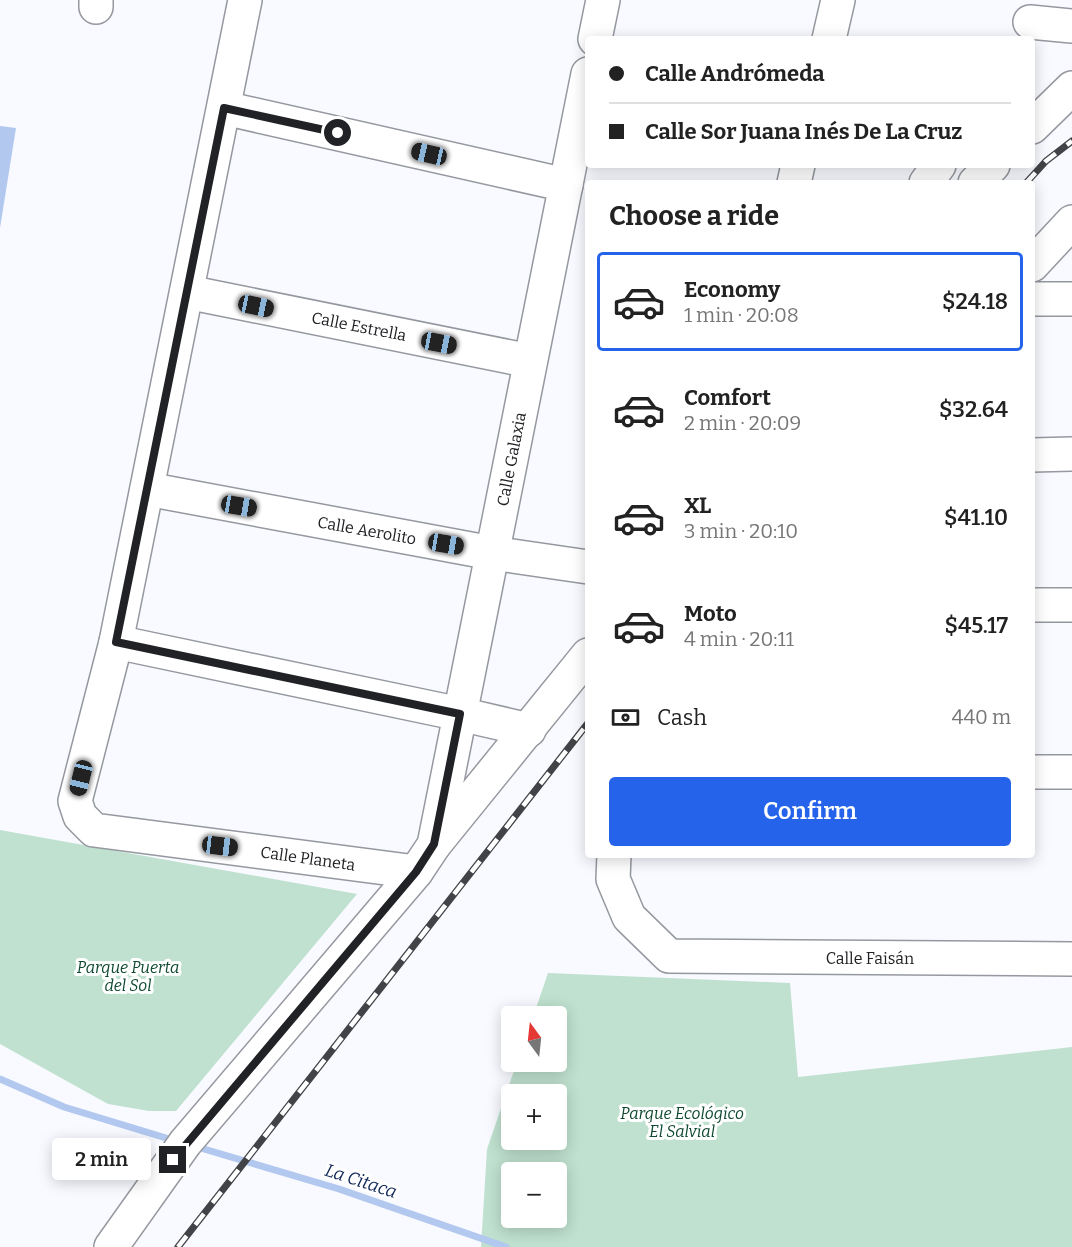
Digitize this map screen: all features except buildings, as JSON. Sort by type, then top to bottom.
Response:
[{"type":"street","points":[[245,0],[116,642],[528,730]]},
{"type":"street","points":[[596,36],[603,0]]},
{"type":"street","points":[[829,36],[838,0]]},
{"type":"street","points":[[1030,20],[1072,26]]},
{"type":"street","points":[[1035,124],[1072,88]]},
{"type":"street","name":"Calle Galaxia","points":[[434,844],[585,89]]},
{"type":"street","points":[[224,108],[566,185]]},
{"type":"street","points":[[978,180],[990,168]]},
{"type":"street","points":[[1035,262],[1072,222]]},
{"type":"street","name":"Calle Estrella","points":[[187,292],[530,361]]},
{"type":"street","points":[[1035,299],[1072,299]]},
{"type":"street","points":[[1035,455],[1072,454]]},
{"type":"street","name":"Calle Aerolito","points":[[147,489],[492,553],[585,567]]},
{"type":"street","points":[[1035,605],[1072,605]]},
{"type":"street","name":"Calle Planeta","points":[[116,642],[75,801],[80,816],[94,830],[416,872]]},
{"type":"street","points":[[111,1247],[185,1143],[416,872],[434,844],[585,659]]},
{"type":"street","points":[[1035,772],[1072,772]]},
{"type":"street","name":"Calle Faisán","points":[[614,858],[613,879],[629,917],[669,956],[1072,959]]},
{"type":"green space","name":"Parque Puerta del Sol","points":[[0,830],[357,894],[176,1111],[149,1111],[108,1104],[0,1044]]},
{"type":"green space","name":"Parque Ecológico El Salvial","points":[[548,973],[790,983],[798,1077],[1072,1047],[1072,1247],[481,1247],[487,1149],[501,1108],[501,1150],[567,1150],[567,1084],[509,1084],[514,1072],[567,1072],[567,1006],[537,1006]]},
{"type":"water","points":[[0,126],[16,128],[0,228]]},
{"type":"waterway","name":"La Citaca","points":[[0,1079],[64,1107],[166,1138]]},
{"type":"waterway","name":"La Citaca","points":[[204,1149],[339,1189],[506,1247]]},
{"type":"railway","points":[[1029,180],[1046,161],[1072,141]]},
{"type":"railway","points":[[178,1247],[585,727]]},
{"type":"route","points":[[173,1160],[416,872],[434,844],[460,714],[116,642],[224,108],[338,133]]}]
